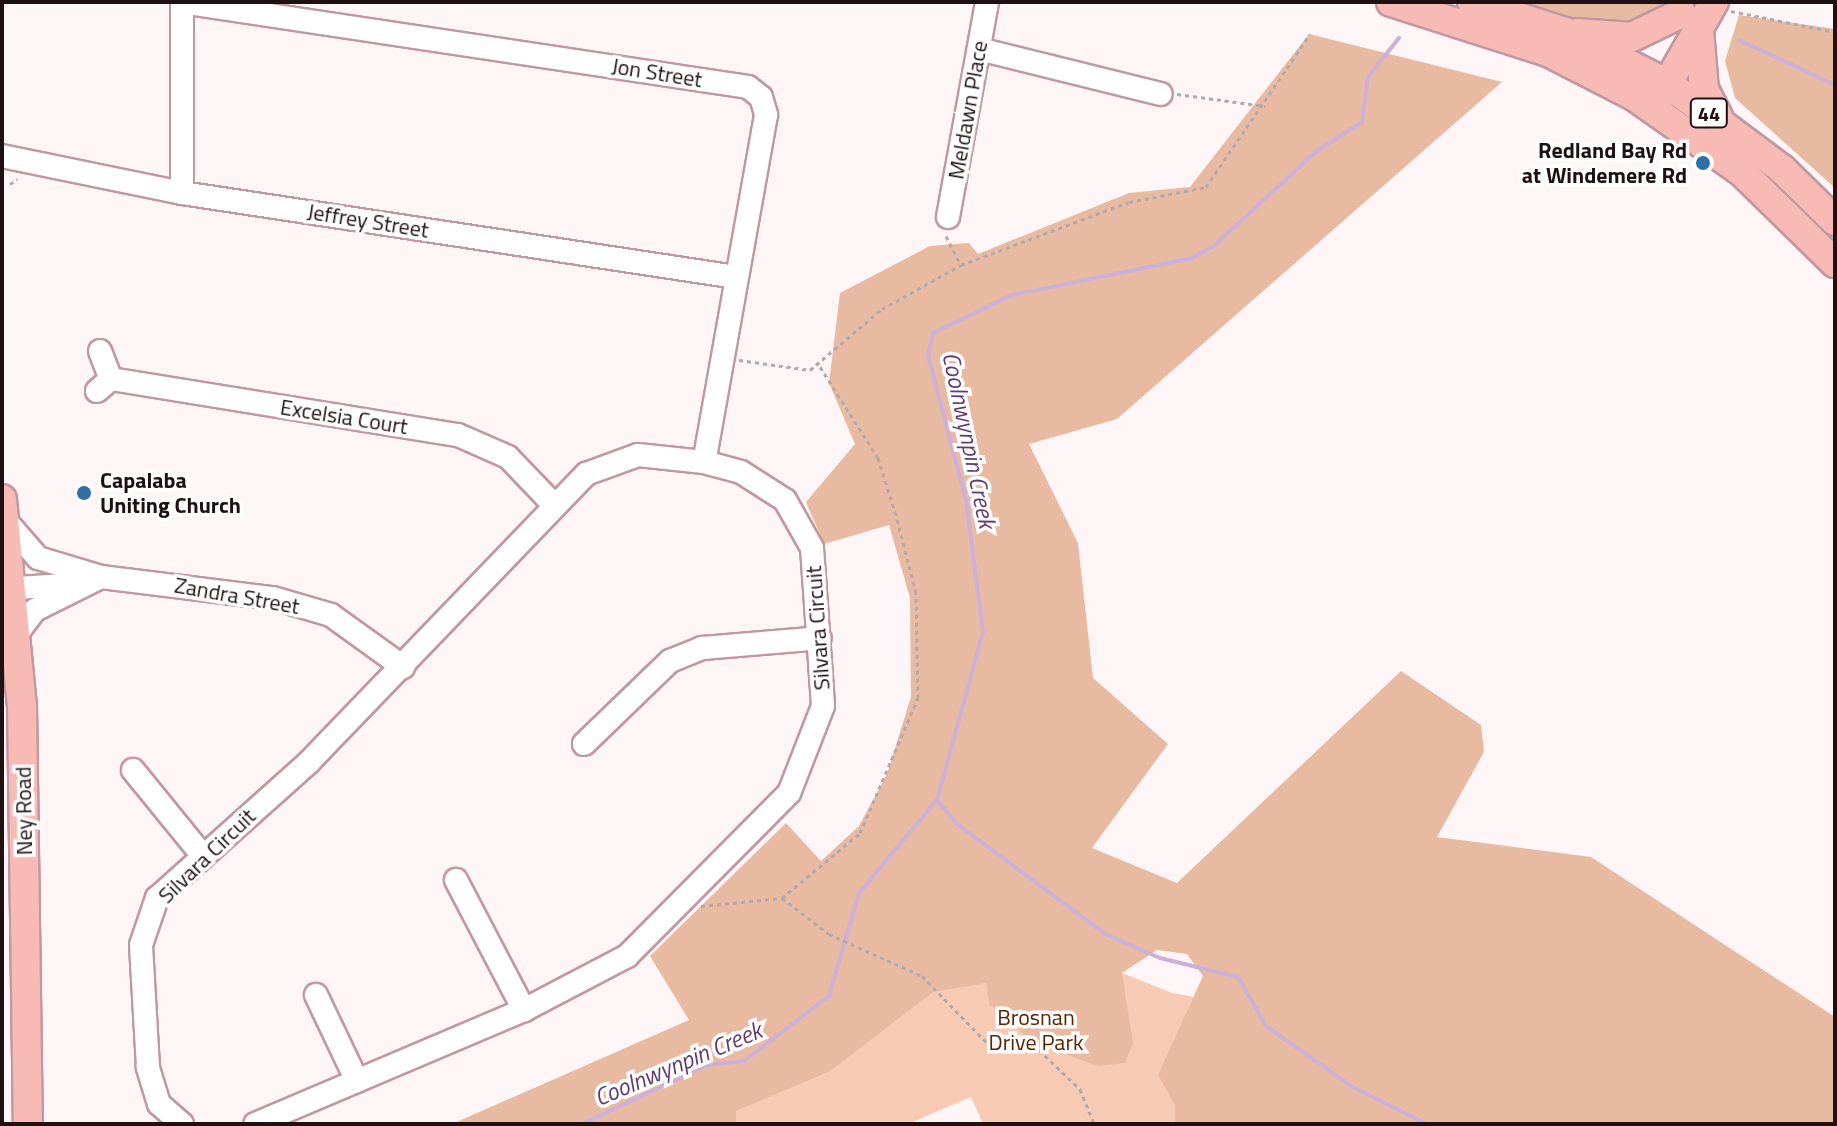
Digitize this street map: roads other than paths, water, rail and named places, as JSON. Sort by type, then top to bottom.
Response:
[{"type":"main road","name":"44","points":[[1391,2],[1548,52],[1651,90],[1720,120],[1835,221]]},
{"type":"main road","name":"44","points":[[1472,2],[1565,32],[1651,90],[1743,173],[1835,263]]},
{"type":"main road","points":[[1565,32],[1632,37],[1690,15],[1722,7]]},
{"type":"main road","points":[[1651,90],[1690,15]]},
{"type":"main road","points":[[1690,15],[1704,89],[1720,120]]},
{"type":"main road","name":"Ney Road","points":[[3,509],[6,584],[16,635],[28,1124]]},
{"type":"street","name":"Jon Street","points":[[182,193],[182,2],[748,87],[761,97],[766,115],[736,277],[726,357],[704,462]]},
{"type":"street","name":"Meldawn Place","points":[[948,217],[987,2]]},
{"type":"street","points":[[979,49],[1161,94]]},
{"type":"street","name":"Jeffrey Street","points":[[2,156],[182,193],[736,277]]},
{"type":"street","name":"Excelsia Court","points":[[100,351],[104,385],[458,435],[508,457],[554,505]]},
{"type":"street","name":"Silvara Circuit","points":[[182,1124],[159,1104],[148,1067],[141,945],[157,898],[403,667],[554,505],[608,462],[638,455],[704,462],[741,472],[785,500],[812,548],[823,706],[789,793],[627,956],[524,1010],[255,1124]]},
{"type":"street","name":"Zandra Street","points":[[3,509],[38,558],[95,580]]},
{"type":"street","name":"Zandra Street","points":[[6,584],[68,568]]},
{"type":"street","points":[[16,635],[35,610],[95,580]]},
{"type":"street","name":"Zandra Street","points":[[6,584],[95,580],[273,598],[331,615],[403,667]]},
{"type":"street","points":[[584,744],[670,661],[702,648],[820,638]]},
{"type":"street","points":[[133,770],[203,856]]},
{"type":"street","points":[[456,880],[524,1010]]},
{"type":"street","points":[[316,995],[357,1081]]},
{"type":"waterway","name":"Coolnwynpin Creek","points":[[582,1124],[707,1065],[744,1061],[829,996],[859,893],[937,800],[983,632],[966,500],[928,355],[933,333],[1012,295],[1192,258],[1214,246],[1315,152],[1362,122],[1368,77],[1399,38]]},
{"type":"waterway","points":[[1739,40],[1835,85]]},
{"type":"waterway","name":"Coolnwynpin Creek","points":[[937,800],[957,824],[1105,934],[1160,958],[1238,977],[1266,1026],[1351,1086],[1427,1124]]},
{"type":"place","name":"Redland Bay Rd at Windemere Rd","points":[[1703,163]]},
{"type":"place","name":"Capalaba Uniting Church","points":[[84,493]]},
{"type":"park label","name":"Brosnan Drive Park","points":[[1036,1030]]}]
